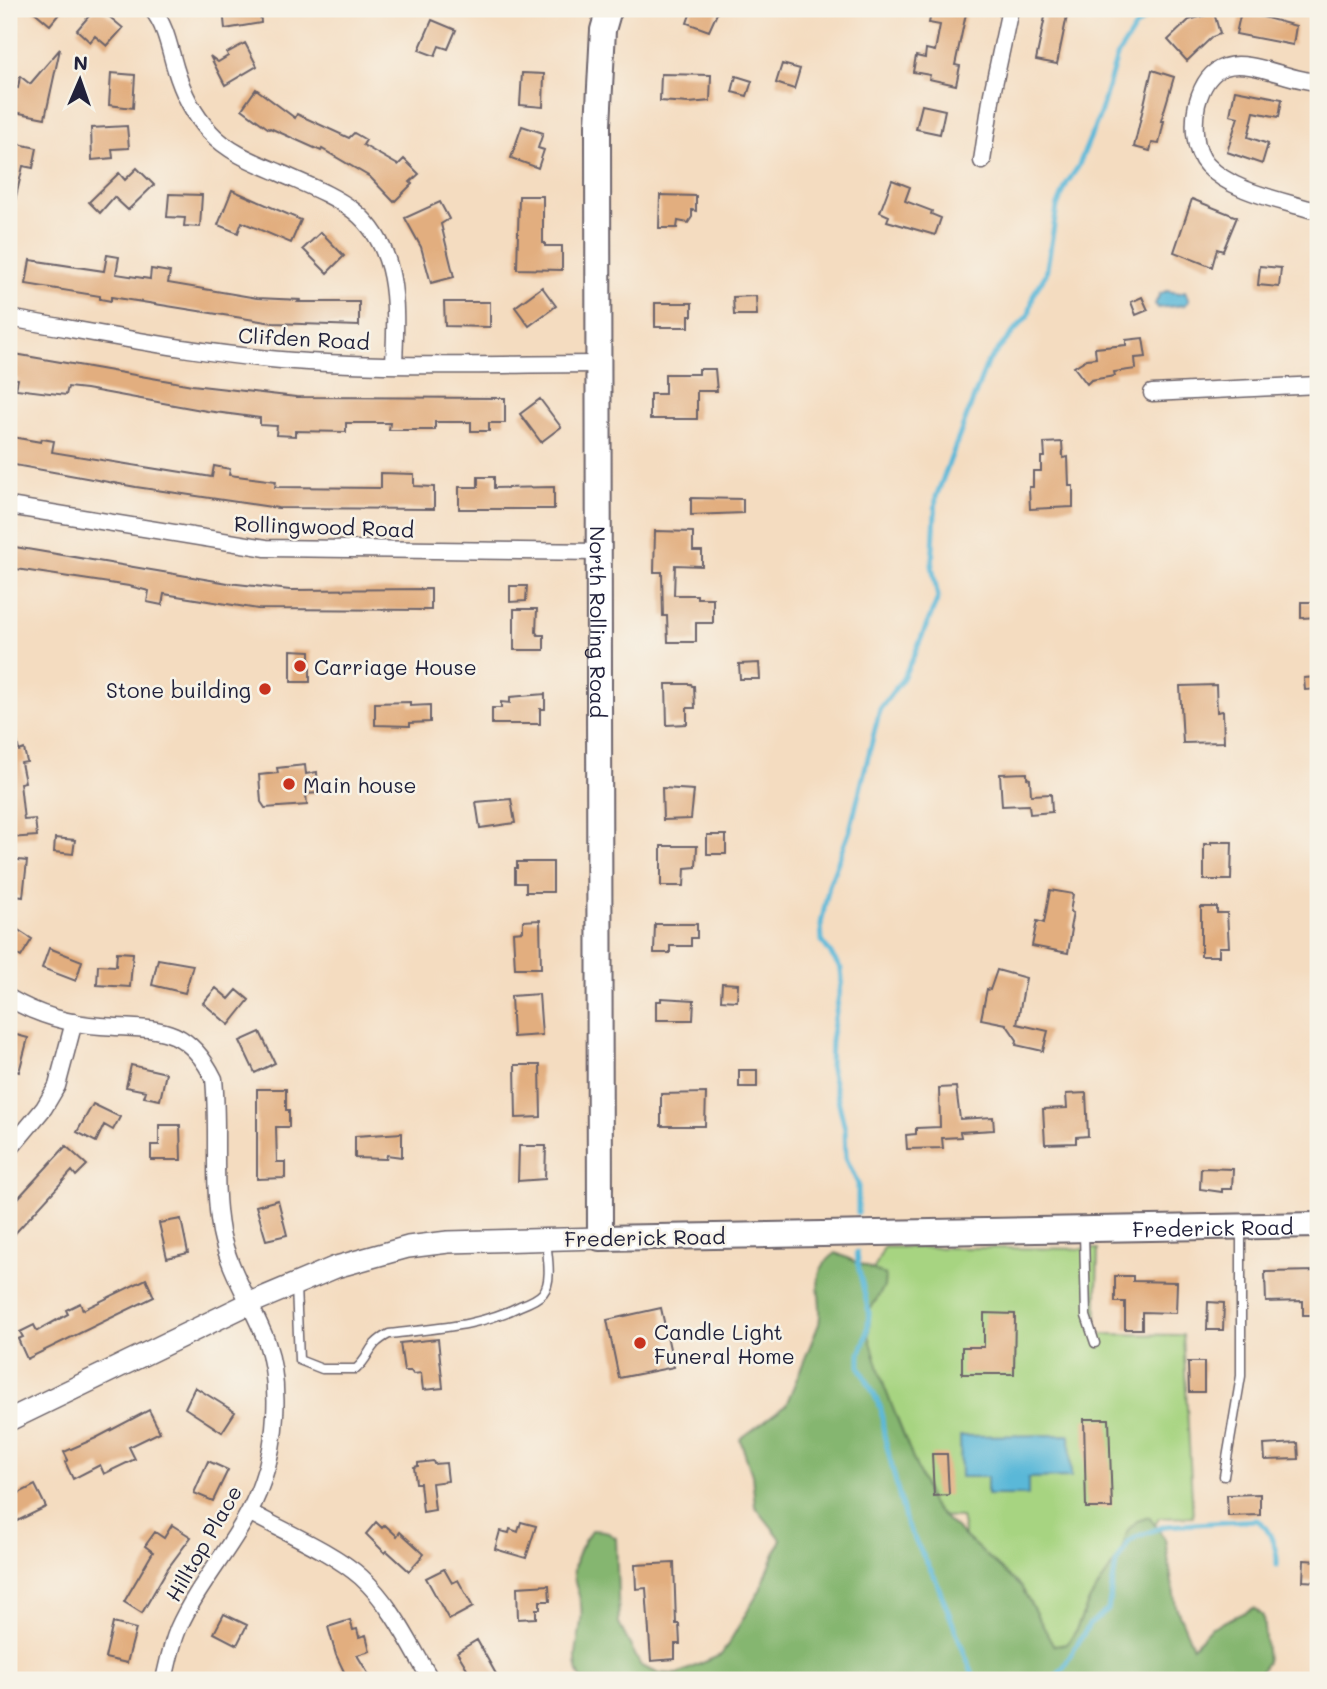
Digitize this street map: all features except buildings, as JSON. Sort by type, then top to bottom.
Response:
[{"type":"main road","name":"North Rolling Road","points":[[600,1238],[598,87],[603,30],[609,9]]},
{"type":"main road","name":"Frederick Road","points":[[9,1420],[247,1304],[348,1263],[408,1247],[492,1239],[1318,1225]]},
{"type":"street","points":[[152,9],[168,40],[186,96],[198,119],[212,135],[232,150],[330,196],[354,211],[370,228],[386,254],[393,278],[396,308],[394,363]]},
{"type":"street","points":[[982,161],[992,94],[1010,9]]},
{"type":"street","points":[[1318,82],[1282,76],[1250,66],[1237,64],[1222,67],[1209,77],[1200,93],[1195,132],[1198,149],[1206,164],[1224,177],[1243,188],[1318,210]]},
{"type":"street","name":"Clifden Road","points":[[9,318],[235,355],[309,362],[600,364]]},
{"type":"street","points":[[1152,393],[1318,385]]},
{"type":"street","name":"Rollingwood Road","points":[[9,506],[266,548],[599,552]]},
{"type":"street","name":"Hilltop Place","points":[[9,998],[44,1015],[74,1022],[160,1029],[175,1035],[205,1061],[214,1079],[218,1208],[222,1234],[229,1259],[271,1359],[274,1417],[271,1445],[262,1481],[249,1512],[179,1628],[169,1652],[164,1680]]},
{"type":"street","points":[[9,1150],[44,1108],[57,1086],[74,1022]]},
{"type":"street","points":[[249,1512],[359,1575],[392,1614],[430,1680]]},
{"type":"lane","points":[[1224,1476],[1241,1376],[1241,1226]]},
{"type":"lane","points":[[1083,1229],[1086,1316],[1095,1343]]},
{"type":"lane","points":[[296,1283],[299,1360],[322,1369],[347,1371],[356,1369],[363,1363],[369,1349],[389,1334],[470,1325],[499,1317],[533,1300],[543,1293],[548,1283],[546,1239]]},
{"type":"green space","points":[[884,1247],[1098,1249],[1096,1334],[1183,1335],[1193,1517],[1159,1518],[1070,1680],[995,1680],[961,1517],[931,1516],[856,1308]]},
{"type":"green space","points":[[836,1253],[885,1275],[884,1287],[870,1310],[869,1335],[884,1386],[931,1503],[1022,1588],[1054,1646],[1067,1644],[1090,1599],[1120,1555],[1128,1530],[1137,1521],[1149,1517],[1165,1539],[1176,1607],[1193,1647],[1210,1628],[1254,1608],[1263,1616],[1267,1662],[1255,1680],[582,1680],[576,1663],[582,1615],[574,1569],[580,1548],[592,1530],[605,1531],[616,1538],[619,1624],[641,1666],[658,1673],[677,1674],[721,1655],[727,1646],[760,1590],[781,1539],[755,1506],[752,1475],[740,1439],[786,1405],[819,1324],[818,1286],[821,1269]]},
{"type":"water","points":[[1166,291],[1185,291],[1189,301],[1185,305],[1157,308],[1155,304],[1160,294]]},
{"type":"water","points":[[1070,1435],[1071,1477],[1028,1478],[1028,1495],[987,1495],[987,1477],[961,1477],[960,1436]]},
{"type":"waterway","points":[[858,1213],[858,1184],[846,1158],[845,1129],[830,1065],[831,1040],[842,979],[841,969],[822,941],[821,924],[829,885],[850,830],[880,709],[903,678],[938,598],[932,565],[936,497],[987,363],[1029,314],[1034,293],[1046,274],[1057,207],[1067,183],[1078,167],[1100,114],[1117,56],[1135,28],[1154,9]]},
{"type":"waterway","points":[[857,1252],[869,1313],[867,1334],[860,1354],[860,1367],[881,1408],[884,1435],[906,1523],[935,1578],[975,1680]]},
{"type":"waterway","points":[[1052,1680],[1063,1668],[1089,1625],[1108,1610],[1116,1564],[1129,1542],[1136,1537],[1165,1526],[1257,1520],[1266,1528],[1272,1540],[1277,1565]]},
{"type":"place","name":"Carriage House","points":[[300,666]]},
{"type":"place","name":"Stone building","points":[[265,689]]},
{"type":"place","name":"Main house","points":[[289,784]]},
{"type":"place","name":"Candle Light Funeral Home","points":[[640,1343]]}]
